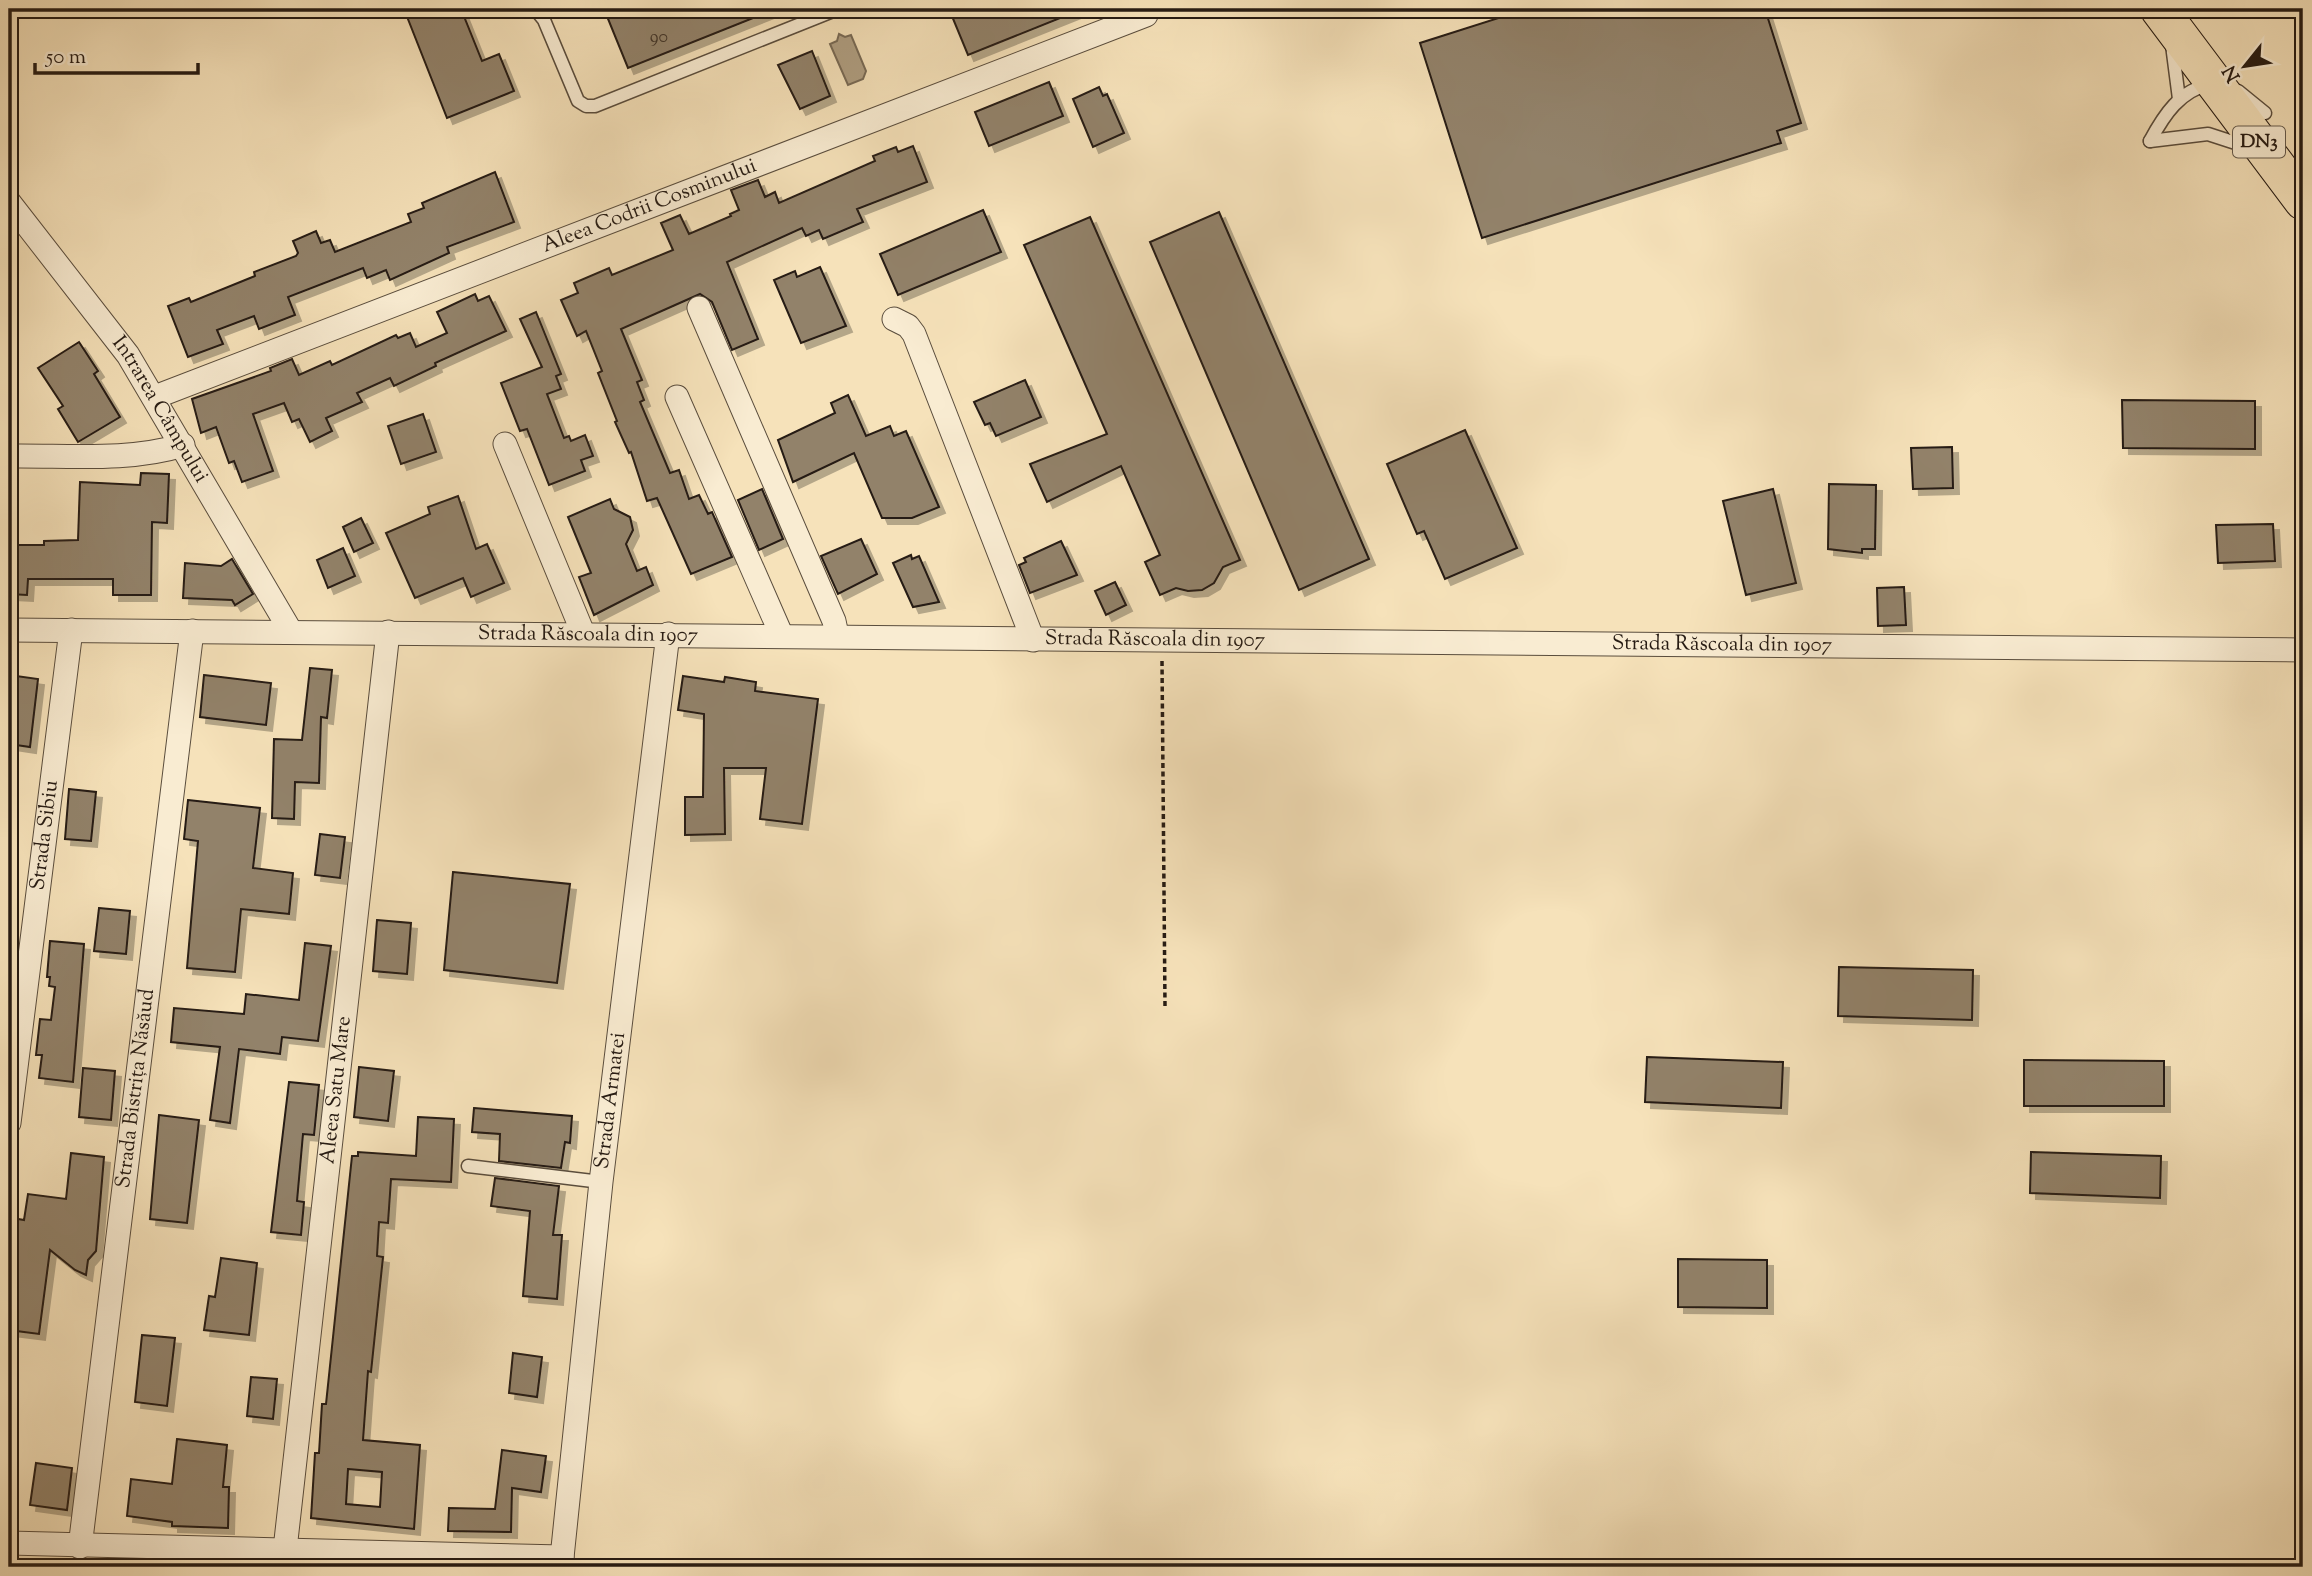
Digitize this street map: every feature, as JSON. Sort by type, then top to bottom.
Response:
[{"type":"main road","name":"DN3","points":[[2171,12],[2215,84],[2288,162]]},
{"type":"main road","name":"DN3","points":[[2171,12],[2265,113],[2303,201]]},
{"type":"street","name":"Aleea Codrii Cosminului","points":[[155,397],[1146,15]]},
{"type":"street","name":"Intrarea Câmpului","points":[[9,202],[90,303],[155,397],[290,630]]},
{"type":"street","points":[[699,307],[834,621],[837,635]]},
{"type":"street","points":[[894,318],[908,326],[914,334],[1033,640]]},
{"type":"street","points":[[677,397],[781,634]]},
{"type":"street","points":[[505,444],[583,633]]},
{"type":"street","points":[[9,456],[135,454],[160,452],[183,445]]},
{"type":"street","name":"Strada Răscoala din 1907","points":[[9,630],[781,634],[1033,640],[2303,650]]},
{"type":"street","name":"Strada Sibiu","points":[[9,1123],[71,630]]},
{"type":"street","name":"Strada Bistrița Năsăud","points":[[79,1547],[192,631]]},
{"type":"street","name":"Aleea Satu Mare","points":[[284,1558],[388,632]]},
{"type":"street","name":"Strada Armatei","points":[[562,1562],[601,1182],[668,634]]},
{"type":"street","points":[[9,1543],[79,1547],[103,1558],[562,1562]]},
{"type":"lane","points":[[535,9],[544,20],[572,91],[586,106],[595,106],[838,9]]},
{"type":"lane","points":[[2171,12],[2179,99]]},
{"type":"lane","points":[[2265,113],[2242,93],[2215,84],[2194,89],[2179,99],[2160,121],[2150,141],[2208,134],[2233,140],[2288,162]]},
{"type":"lane","points":[[468,1166],[601,1182]]},
{"type":"path","points":[[1161,641],[1165,1006]]},
{"type":"shaded area","points":[[839,34],[845,37],[851,35],[866,71],[863,79],[848,85],[830,44],[837,41]]},
{"type":"building","points":[[404,9],[461,9],[482,61],[499,54],[514,91],[447,118]]},
{"type":"building","points":[[604,9],[773,9],[773,10],[628,68]]},
{"type":"building","points":[[949,9],[1080,9],[1080,10],[968,55]]},
{"type":"building","points":[[1527,9],[1765,9],[1801,123],[1777,131],[1781,143],[1482,238],[1420,43]]},
{"type":"building","points":[[812,51],[830,96],[800,109],[778,65]]},
{"type":"building","points":[[1049,82],[1063,116],[989,146],[975,112]]},
{"type":"building","points":[[1099,87],[1103,96],[1107,94],[1124,133],[1093,147],[1073,99]]},
{"type":"building","points":[[913,146],[927,182],[857,209],[863,222],[823,239],[819,230],[806,236],[802,228],[727,262],[758,339],[732,350],[712,302],[700,294],[621,329],[642,380],[637,382],[644,400],[640,402],[670,473],[679,470],[689,499],[699,495],[708,514],[712,512],[732,557],[691,574],[657,498],[647,501],[631,452],[629,453],[615,422],[617,421],[598,373],[602,371],[586,331],[577,336],[561,300],[578,293],[574,283],[609,268],[612,275],[673,250],[661,223],[680,215],[689,234],[731,216],[730,214],[739,210],[731,190],[758,180],[765,197],[775,192],[779,203],[875,161],[873,156],[896,147],[898,152]]},
{"type":"building","points":[[495,172],[514,222],[447,247],[449,253],[390,280],[386,270],[367,278],[363,268],[288,297],[295,315],[259,329],[254,316],[217,330],[223,344],[188,357],[168,306],[189,298],[191,302],[255,276],[254,272],[296,256],[298,253],[293,241],[316,231],[321,243],[330,240],[335,252],[411,222],[408,214],[424,208],[422,203]]},
{"type":"building","points":[[983,210],[1001,252],[898,295],[880,254]]},
{"type":"building","points":[[1219,212],[1369,559],[1299,590],[1150,242]]},
{"type":"building","points":[[1090,217],[1240,560],[1223,567],[1214,583],[1202,590],[1176,588],[1160,595],[1145,562],[1160,555],[1121,466],[1047,502],[1030,464],[1107,434],[1024,245]]},
{"type":"building","points":[[820,267],[846,326],[801,343],[774,280],[795,271],[797,277]]},
{"type":"building","points":[[475,294],[478,301],[489,296],[506,331],[435,363],[436,366],[394,386],[390,378],[357,393],[362,402],[326,418],[332,431],[310,442],[299,419],[292,422],[284,403],[253,414],[273,471],[242,482],[234,461],[229,463],[216,427],[201,433],[192,399],[271,371],[270,368],[292,359],[299,375],[330,361],[332,365],[396,335],[398,338],[410,333],[416,347],[447,333],[437,312]]},
{"type":"building","points":[[536,312],[561,374],[556,376],[561,389],[547,394],[564,438],[569,436],[571,441],[585,435],[593,456],[581,460],[585,471],[549,485],[527,429],[520,431],[501,383],[542,367],[520,319]]},
{"type":"building","points":[[79,342],[98,371],[94,374],[120,417],[78,442],[58,409],[63,406],[38,368]]},
{"type":"building","points":[[1025,380],[1041,417],[996,436],[990,423],[985,425],[974,402]]},
{"type":"building","points":[[848,395],[866,436],[890,426],[894,436],[906,431],[939,507],[912,518],[882,518],[854,453],[793,482],[778,440],[835,413],[831,403]]},
{"type":"building","points":[[2122,400],[2255,401],[2255,449],[2123,448]]},
{"type":"building","points":[[423,414],[436,452],[401,464],[388,426]]},
{"type":"building","points":[[1465,430],[1517,548],[1445,579],[1424,531],[1417,534],[1387,464]]},
{"type":"building","points":[[1952,447],[1953,488],[1913,489],[1911,448]]},
{"type":"building","points":[[141,473],[169,474],[167,523],[152,522],[151,595],[113,595],[113,579],[28,579],[27,595],[9,594],[9,545],[44,545],[44,541],[78,540],[80,482],[140,485]]},
{"type":"building","points":[[1829,484],[1876,485],[1875,549],[1862,549],[1862,553],[1828,549]]},
{"type":"building","points":[[762,489],[783,539],[759,550],[738,500]]},
{"type":"building","points":[[1773,489],[1796,583],[1746,595],[1723,501]]},
{"type":"building","points":[[458,496],[476,549],[487,544],[504,583],[471,597],[463,578],[415,598],[386,533],[430,514],[428,507]]},
{"type":"building","points":[[610,499],[614,509],[630,517],[633,530],[626,544],[637,571],[646,567],[653,585],[594,615],[579,577],[591,573],[568,517]]},
{"type":"building","points":[[361,518],[373,543],[354,552],[343,527]]},
{"type":"building","points":[[2273,524],[2275,561],[2218,563],[2216,525]]},
{"type":"building","points":[[861,539],[877,574],[838,594],[821,556]]},
{"type":"building","points":[[1061,541],[1077,575],[1030,593],[1019,565],[1026,562],[1024,558]]},
{"type":"building","points":[[343,548],[355,576],[328,588],[317,560]]},
{"type":"building","points":[[911,555],[912,559],[919,556],[939,602],[913,607],[893,563]]},
{"type":"building","points":[[232,559],[253,594],[235,605],[232,600],[183,598],[185,563],[221,566]]},
{"type":"building","points":[[1115,582],[1126,605],[1106,615],[1095,591]]},
{"type":"building","points":[[1904,587],[1906,625],[1878,626],[1877,588]]},
{"type":"building","points":[[310,668],[332,670],[327,718],[321,717],[319,783],[295,782],[294,819],[272,818],[274,739],[302,740]]},
{"type":"building","points":[[9,675],[38,679],[30,747],[9,744]]},
{"type":"building","points":[[204,675],[271,683],[266,725],[200,717]]},
{"type":"building","points":[[683,676],[724,682],[725,677],[756,682],[755,691],[818,699],[802,824],[760,819],[766,768],[724,768],[725,834],[685,835],[685,797],[703,797],[704,714],[678,710]]},
{"type":"building","points":[[69,789],[96,792],[91,841],[65,839]]},
{"type":"building","points":[[188,800],[260,808],[253,868],[293,873],[289,914],[241,909],[235,972],[187,968],[198,841],[184,839]]},
{"type":"building","points":[[320,834],[345,837],[340,878],[315,875]]},
{"type":"building","points":[[453,872],[570,884],[557,983],[444,970]]},
{"type":"building","points":[[99,908],[130,911],[126,954],[94,951]]},
{"type":"building","points":[[377,920],[411,923],[407,974],[373,971]]},
{"type":"building","points":[[50,941],[84,944],[73,1082],[39,1078],[42,1055],[36,1055],[40,1019],[51,1020],[55,987],[49,986],[50,977],[47,977]]},
{"type":"building","points":[[305,943],[331,946],[318,1041],[282,1037],[280,1054],[239,1049],[230,1123],[210,1120],[220,1047],[171,1042],[174,1008],[244,1014],[246,994],[299,1000]]},
{"type":"building","points":[[1839,967],[1973,970],[1972,1020],[1838,1016]]},
{"type":"building","points":[[1647,1057],[1783,1062],[1781,1108],[1645,1102]]},
{"type":"building","points":[[2024,1060],[2164,1061],[2164,1106],[2024,1106]]},
{"type":"building","points":[[359,1067],[394,1071],[388,1121],[354,1117]]},
{"type":"building","points":[[83,1068],[115,1071],[111,1120],[79,1117]]},
{"type":"building","points":[[289,1082],[319,1085],[314,1135],[303,1134],[297,1201],[304,1202],[301,1235],[271,1232]]},
{"type":"building","points":[[474,1108],[572,1116],[570,1143],[565,1142],[561,1168],[499,1161],[500,1134],[472,1132]]},
{"type":"building","points":[[159,1115],[199,1120],[187,1223],[150,1219]]},
{"type":"building","points":[[418,1117],[454,1119],[451,1182],[391,1179],[388,1223],[379,1222],[377,1256],[383,1257],[371,1372],[368,1371],[363,1440],[420,1445],[414,1529],[311,1518],[315,1453],[319,1453],[322,1404],[326,1404],[352,1156],[358,1156],[358,1152],[416,1156]],"holes":[[[348,1469],[382,1472],[380,1507],[346,1504]]]},
{"type":"building","points":[[2031,1152],[2161,1156],[2160,1198],[2030,1193]]},
{"type":"building","points":[[71,1153],[104,1157],[96,1251],[88,1260],[86,1275],[75,1270],[50,1250],[39,1334],[9,1330],[9,1297],[18,1219],[24,1220],[28,1194],[66,1199]]},
{"type":"building","points":[[495,1178],[559,1186],[553,1235],[562,1235],[557,1299],[523,1296],[530,1211],[491,1206]]},
{"type":"building","points":[[221,1258],[257,1263],[249,1335],[204,1330],[209,1296],[215,1297]]},
{"type":"building","points":[[1678,1259],[1767,1260],[1767,1308],[1678,1307]]},
{"type":"building","points":[[142,1335],[175,1338],[167,1406],[135,1402]]},
{"type":"building","points":[[513,1353],[542,1357],[537,1397],[509,1393]]},
{"type":"building","points":[[251,1377],[277,1379],[273,1419],[247,1416]]},
{"type":"building","points":[[177,1439],[227,1445],[223,1487],[229,1487],[228,1528],[172,1526],[172,1522],[127,1516],[131,1479],[172,1484]]},
{"type":"building","points":[[502,1450],[546,1456],[541,1492],[512,1488],[511,1532],[448,1531],[449,1508],[495,1509]]},
{"type":"building","points":[[36,1463],[72,1468],[67,1510],[30,1505]]}]
